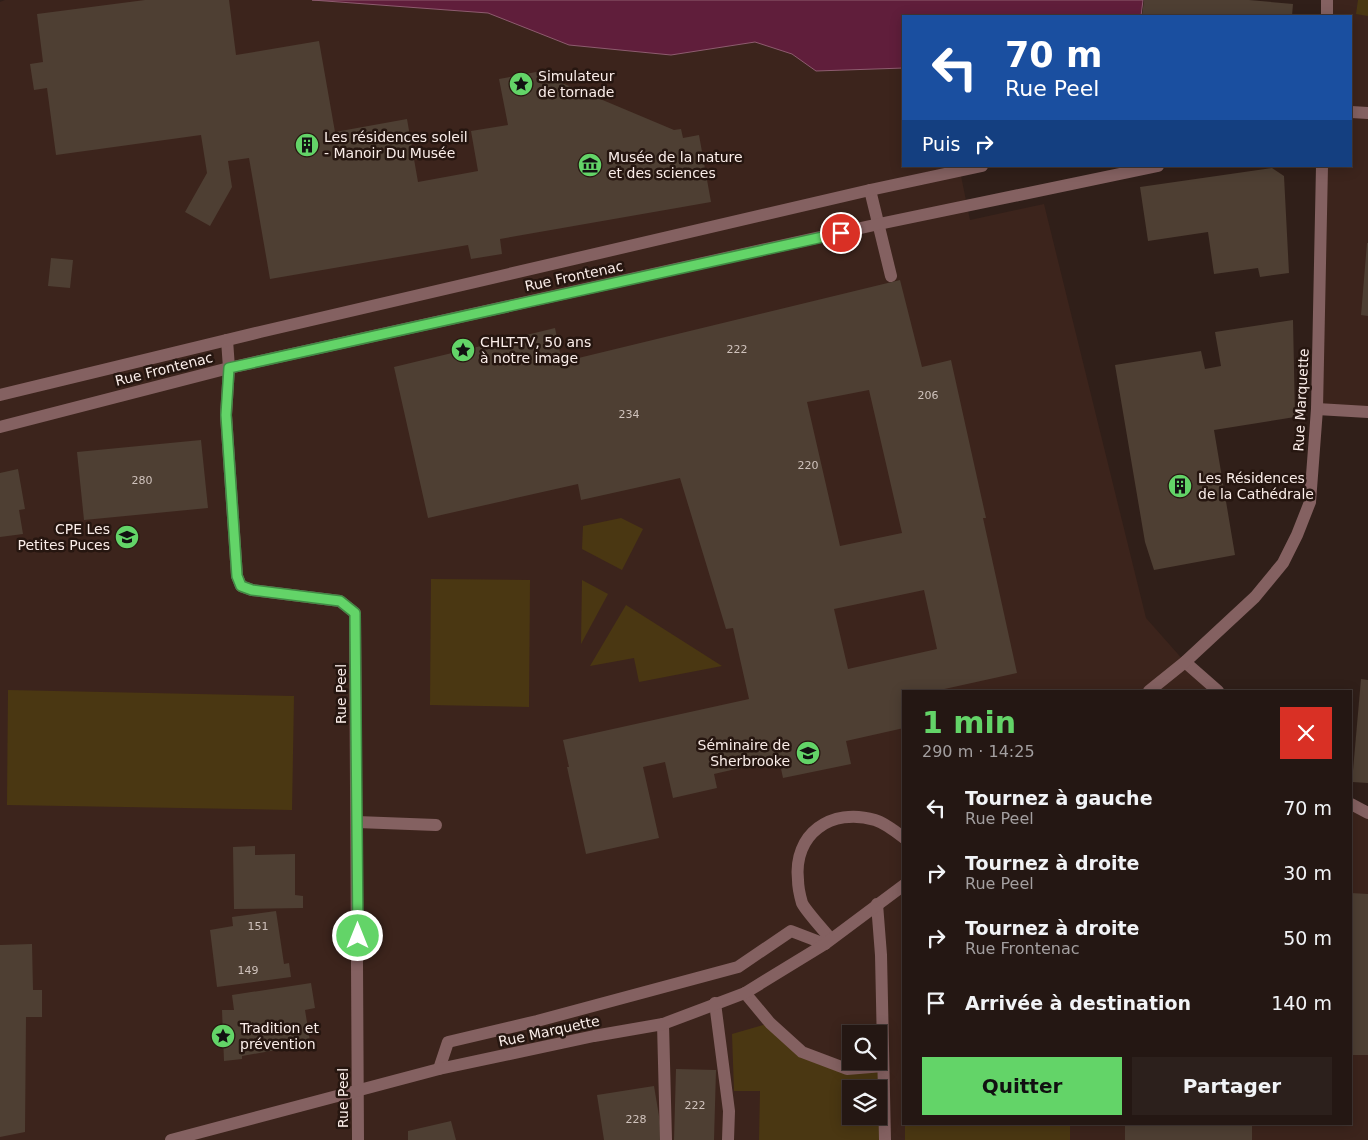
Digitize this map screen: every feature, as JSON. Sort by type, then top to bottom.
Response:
[{"type":"street","points":[[1327,0],[1327,15]]},
{"type":"street","points":[[1352,112],[1368,113]]},
{"type":"street","name":"Rue Frontenac","points":[[0,395],[227,340],[870,190],[977,167]]},
{"type":"street","name":"Rue Frontenac","points":[[0,427],[229,368],[879,224],[1153,167]]},
{"type":"street","name":"Rue Marquette","points":[[1150,690],[1185,662],[1254,597],[1283,563],[1294,542],[1310,502],[1316,409],[1322,167]]},
{"type":"street","points":[[870,190],[891,276]]},
{"type":"street","name":"Rue Peel","points":[[227,340],[229,368],[226,415],[237,576],[241,586],[252,590],[340,601],[355,613],[358,1140]]},
{"type":"street","points":[[1316,409],[1368,412]]},
{"type":"street","points":[[1185,662],[1217,690]]},
{"type":"street","points":[[1352,805],[1368,813]]},
{"type":"street","points":[[828,941],[803,904],[798,887],[798,858],[804,842],[814,830],[829,821],[853,817],[877,820],[902,836]]},
{"type":"street","points":[[357,822],[436,825]]},
{"type":"street","name":"Rue Marquette","points":[[171,1140],[439,1069],[594,1036],[662,1024],[745,992],[828,941],[902,887]]},
{"type":"street","points":[[877,904],[881,955],[882,1025]]},
{"type":"street","points":[[439,1069],[448,1042],[537,1021],[738,967],[791,932],[828,941]]},
{"type":"street","points":[[745,992],[770,1023],[802,1052],[842,1067]]},
{"type":"street","points":[[715,1003],[729,1111],[728,1140]]},
{"type":"street","points":[[662,1024],[666,1140]]},
{"type":"street","points":[[883,1070],[885,1140]]},
{"type":"shaded area","points":[[5,0],[312,0],[488,13],[569,45],[671,55],[755,42],[792,54],[816,71],[902,68],[902,167],[959,167],[970,220],[1044,204],[1146,618],[1185,662],[1217,690],[902,690],[902,1125],[1352,1125],[1352,805],[1368,813],[1368,1140],[0,1140],[0,2]]},
{"type":"shaded area","points":[[312,0],[1143,0],[1141,15],[902,15],[902,68],[816,71],[792,54],[755,42],[671,55],[569,45],[488,13]]},
{"type":"shaded area","points":[[1331,0],[1368,0],[1368,412],[1317,409],[1322,167],[1352,167],[1352,15],[1330,15]]},
{"type":"shaded area","points":[[1358,0],[1368,0],[1368,16],[1356,14]]},
{"type":"shaded area","points":[[621,518],[643,529],[622,570],[582,549],[583,526]]},
{"type":"shaded area","points":[[431,579],[530,580],[529,707],[430,705]]},
{"type":"shaded area","points":[[582,580],[608,594],[581,644]]},
{"type":"shaded area","points":[[626,605],[722,666],[639,682],[634,658],[590,666]]},
{"type":"shaded area","points":[[8,690],[294,696],[292,810],[7,805]]},
{"type":"shaded area","points":[[770,1023],[802,1052],[842,1067],[842,1070],[883,1070],[883,1080],[842,1080],[842,1125],[885,1125],[885,1140],[759,1140],[760,1091],[734,1091],[732,1034]]},
{"type":"shaded area","points":[[905,1125],[1070,1125],[1070,1140],[905,1140]]},
{"type":"building","name":"Les résidences soleil - Manoir Du Musée","points":[[145,0],[229,0],[236,55],[319,41],[335,132],[407,119],[418,182],[478,171],[471,131],[508,125],[499,79],[536,72],[674,130],[681,129],[683,138],[699,135],[711,202],[500,239],[502,254],[471,259],[468,245],[270,279],[249,158],[228,161],[232,187],[210,226],[185,212],[207,173],[201,135],[56,155],[47,88],[34,90],[30,64],[43,62],[37,14]]},
{"type":"building","points":[[1144,0],[1249,0],[1293,4],[1292,15],[1142,15]]},
{"type":"building","points":[[1272,168],[1284,176],[1289,273],[1260,277],[1258,268],[1214,274],[1208,232],[1148,241],[1140,187]]},
{"type":"building","points":[[1368,243],[1368,316],[1361,315]]},
{"type":"building","points":[[51,258],[73,260],[70,288],[48,286]]},
{"type":"building","points":[[900,280],[922,367],[951,360],[986,518],[983,518],[1017,673],[940,690],[902,690],[902,728],[846,741],[851,764],[783,778],[779,759],[714,774],[717,788],[673,798],[665,762],[643,767],[659,838],[586,854],[563,740],[749,699],[733,628],[726,629],[680,478],[581,500],[578,484],[428,518],[394,367],[555,328],[562,362]],"holes":[[[869,390],[902,533],[840,546],[807,402]],[[924,590],[937,649],[848,669],[834,609]]]},
{"type":"building","name":"Les Résidences de la Cathédrale","points":[[1293,320],[1295,417],[1214,430],[1235,555],[1154,570],[1145,542],[1115,365],[1201,351],[1205,369],[1221,366],[1215,332]]},
{"type":"building","points":[[201,440],[208,508],[84,520],[77,452]]},
{"type":"building","points":[[18,469],[25,509],[19,510],[23,534],[0,537],[0,473]]},
{"type":"building","points":[[1361,679],[1368,680],[1368,783],[1352,782]]},
{"type":"building","points":[[255,846],[255,855],[295,854],[295,895],[303,896],[303,908],[234,909],[233,847]]},
{"type":"building","points":[[1352,893],[1368,894],[1368,1055],[1352,1055]]},
{"type":"building","points":[[276,911],[284,964],[289,963],[291,977],[217,987],[210,930],[233,926],[232,917]]},
{"type":"building","points":[[32,944],[33,990],[42,990],[42,1017],[26,1017],[25,1132],[0,1137],[0,945]]},
{"type":"building","points":[[311,983],[315,1008],[305,1010],[311,1047],[294,1049],[293,1047],[242,1056],[242,1059],[224,1061],[222,1010],[234,1010],[232,995]]},
{"type":"building","points":[[676,1069],[716,1070],[714,1140],[674,1140]]},
{"type":"building","points":[[654,1086],[663,1140],[604,1140],[597,1095]]},
{"type":"building","points":[[451,1121],[456,1140],[408,1140],[408,1131]]},
{"type":"building","points":[[1125,1125],[1252,1125],[1252,1140],[1125,1140]]},
{"type":"place","name":"Simulateur de tornade","points":[[521,84]]},
{"type":"place","name":"Les résidences soleil - Manoir Du Musée","points":[[307,145]]},
{"type":"place","name":"Musée de la nature et des sciences","points":[[590,165]]},
{"type":"place","name":"CHLT-TV, 50 ans à notre image","points":[[463,350]]},
{"type":"place","name":"Les Résidences de la Cathédrale","points":[[1180,486]]},
{"type":"place","name":"CPE Les Petites Puces","points":[[127,537]]},
{"type":"place","name":"Séminaire de Sherbrooke","points":[[808,753]]},
{"type":"place","name":"Tradition et prévention","points":[[223,1036]]},
{"type":"route","points":[[358,936],[355,613],[340,601],[252,590],[241,586],[237,576],[226,415],[229,368],[841,233]]}]
